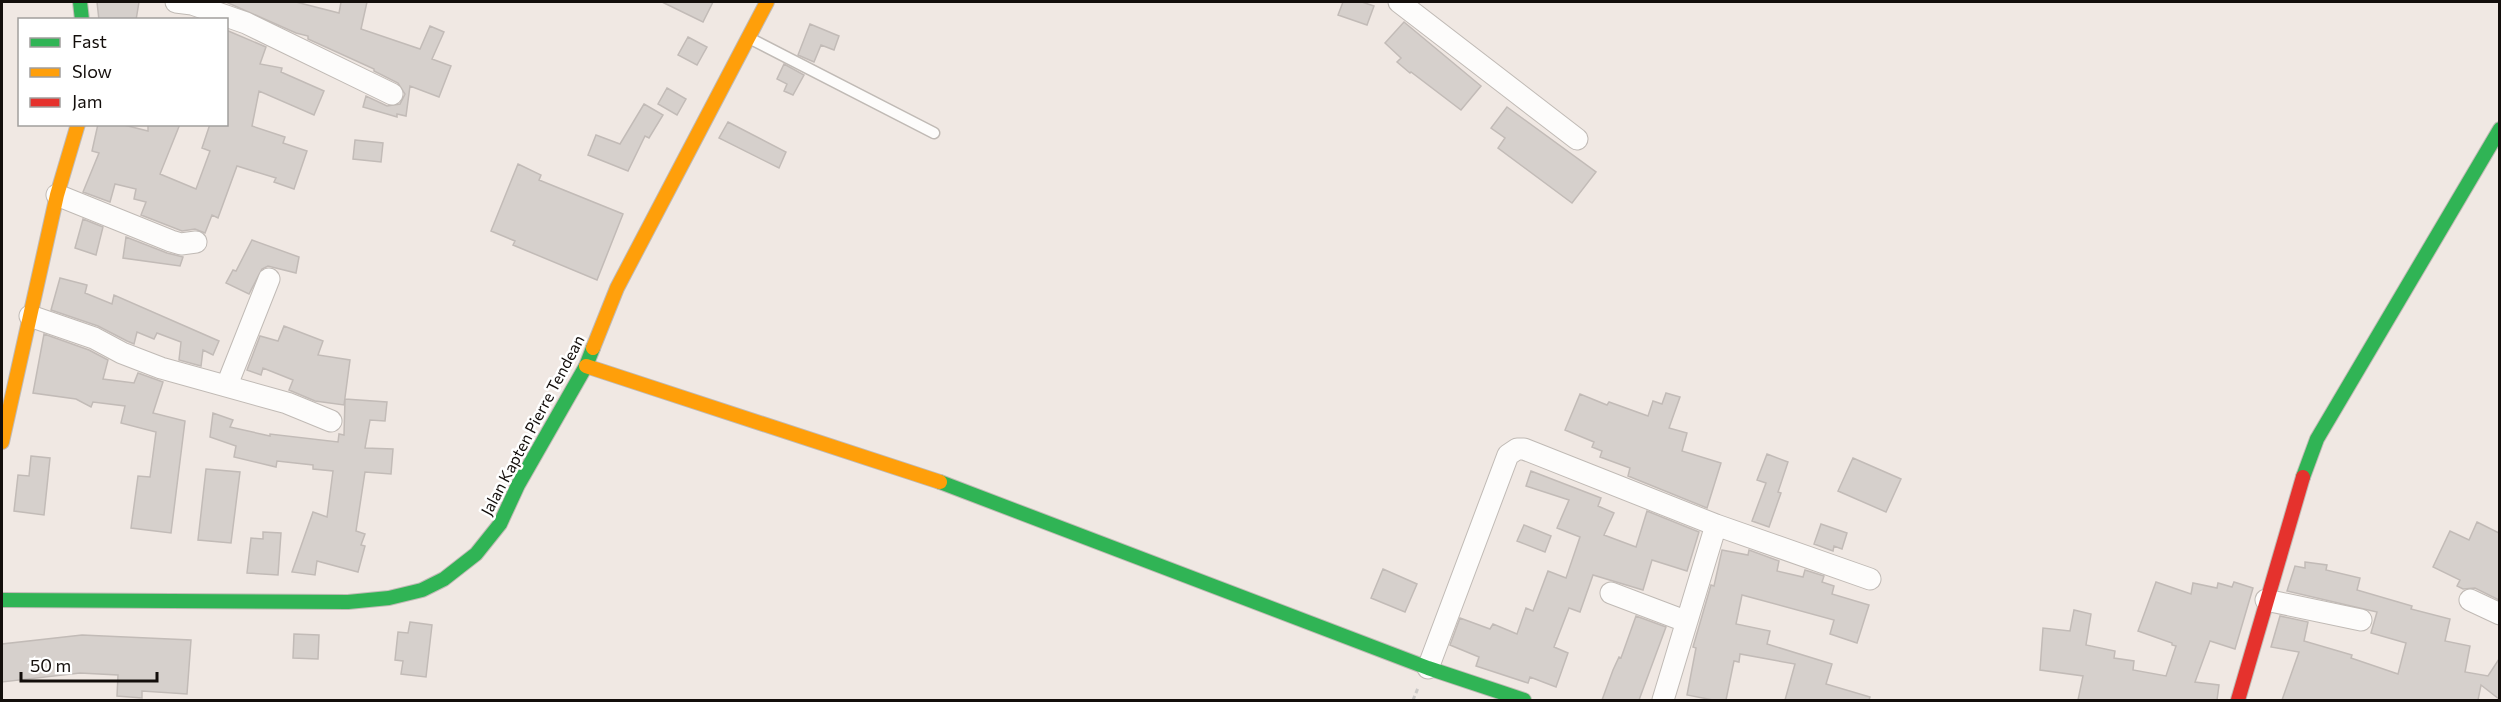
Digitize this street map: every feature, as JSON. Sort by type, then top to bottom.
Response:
[{"type":"street","points":[[80,2],[82,18]]},
{"type":"street","points":[[176,2],[192,4],[246,23],[392,94]]},
{"type":"street","name":"Jalan Kapten Pierre Tendean","points":[[2,600],[348,602],[389,598],[422,590],[444,579],[476,554],[500,524],[518,485],[586,366],[617,288],[767,2]]},
{"type":"street","points":[[1399,2],[1577,139]]},
{"type":"street","points":[[2,441],[57,195],[77,126]]},
{"type":"street","points":[[2238,700],[2304,472],[2317,439],[2499,129]]},
{"type":"street","points":[[57,195],[171,241],[181,244],[196,242]]},
{"type":"street","points":[[227,385],[269,279]]},
{"type":"street","points":[[30,316],[94,338],[122,353],[161,368],[286,403],[331,421]]},
{"type":"street","points":[[586,366],[970,492],[1428,668],[1524,700]]},
{"type":"street","points":[[1428,668],[1512,451],[1524,449],[1716,525],[1870,579]]},
{"type":"street","points":[[1664,700],[1685,621],[1716,525]]},
{"type":"street","points":[[1611,593],[1685,621]]},
{"type":"street","points":[[2266,600],[2361,620]]},
{"type":"street","points":[[2470,600],[2499,614]]},
{"type":"lane","points":[[748,38],[934,133]]},
{"type":"building","points":[[97,2],[139,2],[136,18],[99,18]]},
{"type":"building","points":[[226,2],[296,2],[339,13],[341,2],[367,2],[361,29],[420,49],[430,26],[444,32],[432,59],[451,66],[439,97],[410,86],[406,116],[397,114],[397,117],[363,107],[366,96],[387,106],[400,104],[405,94],[398,83],[374,69],[308,39],[308,36],[296,33]]},
{"type":"building","points":[[662,2],[713,2],[703,22]]},
{"type":"building","points":[[1343,2],[1362,2],[1374,6],[1367,25],[1338,15]]},
{"type":"building","points":[[1404,22],[1481,86],[1461,110],[1397,62],[1401,58],[1385,43]]},
{"type":"building","points":[[810,24],[839,36],[834,50],[821,45],[814,62],[798,55]]},
{"type":"building","points":[[228,31],[266,47],[260,64],[282,68],[281,72],[324,91],[314,115],[259,91],[252,126],[285,137],[283,143],[307,151],[294,189],[274,182],[276,178],[237,166],[218,218],[212,215],[205,233],[195,229],[182,231],[141,215],[146,202],[134,199],[136,189],[115,184],[110,202],[83,192],[99,153],[92,151],[98,126],[128,126],[148,131],[148,126],[179,126],[160,174],[196,189],[210,151],[202,148],[209,126],[228,126]]},
{"type":"building","points":[[688,37],[707,47],[697,65],[678,55]]},
{"type":"building","points":[[784,64],[804,75],[793,95],[784,91],[787,84],[777,79]]},
{"type":"building","points":[[667,88],[686,99],[677,115],[658,104]]},
{"type":"building","points":[[644,104],[663,115],[649,138],[645,136],[628,171],[588,155],[596,135],[620,144]]},
{"type":"building","points":[[1507,107],[1596,172],[1572,203],[1498,148],[1505,138],[1491,128]]},
{"type":"building","points":[[728,122],[786,152],[779,168],[719,138]]},
{"type":"building","points":[[355,140],[383,143],[381,162],[353,159]]},
{"type":"building","points":[[518,164],[541,175],[539,180],[623,214],[597,280],[513,245],[515,241],[491,231]]},
{"type":"building","points":[[83,219],[103,227],[96,255],[75,248]]},
{"type":"building","points":[[126,237],[183,257],[180,266],[123,258]]},
{"type":"building","points":[[252,240],[299,257],[296,273],[268,266],[262,269],[249,294],[226,283],[233,270],[236,271]]},
{"type":"building","points":[[60,278],[87,285],[85,293],[112,304],[114,295],[219,341],[213,355],[203,350],[201,366],[179,360],[181,342],[157,333],[154,339],[137,332],[134,344],[98,326],[51,310]]},
{"type":"building","points":[[284,326],[323,341],[318,355],[350,360],[344,405],[315,401],[289,390],[293,380],[263,368],[261,375],[247,370],[260,336],[278,341]]},
{"type":"building","points":[[44,334],[89,350],[108,360],[103,379],[134,383],[138,373],[163,382],[153,413],[185,421],[171,533],[131,528],[138,476],[150,477],[156,432],[121,423],[125,406],[93,402],[91,407],[76,399],[33,393]]},
{"type":"building","points":[[1666,393],[1680,397],[1669,428],[1687,433],[1682,451],[1721,463],[1707,508],[1628,476],[1630,468],[1600,457],[1602,451],[1592,447],[1594,442],[1565,430],[1580,394],[1607,405],[1609,402],[1648,416],[1653,401],[1662,404]]},
{"type":"building","points":[[345,399],[387,402],[385,421],[370,420],[365,448],[393,449],[391,474],[365,472],[356,531],[365,534],[361,545],[365,546],[358,572],[317,561],[315,575],[292,572],[313,512],[327,517],[333,471],[313,469],[313,465],[277,461],[276,467],[234,457],[236,446],[210,437],[213,413],[233,420],[230,427],[270,436],[270,434],[338,442],[339,434],[344,435]]},
{"type":"building","points":[[1767,454],[1788,462],[1778,492],[1781,493],[1769,527],[1752,521],[1766,483],[1757,480]]},
{"type":"building","points":[[31,456],[50,458],[44,515],[14,511],[18,475],[29,476]]},
{"type":"building","points":[[1853,458],[1901,479],[1886,512],[1838,491]]},
{"type":"building","points":[[206,469],[240,472],[231,543],[198,540]]},
{"type":"building","points":[[1531,471],[1601,498],[1598,506],[1614,513],[1604,535],[1636,547],[1647,511],[1699,532],[1687,571],[1652,560],[1643,590],[1593,575],[1580,612],[1569,608],[1554,647],[1568,653],[1556,687],[1530,677],[1528,683],[1476,666],[1479,657],[1450,645],[1460,618],[1490,629],[1493,624],[1517,634],[1526,608],[1533,611],[1548,571],[1566,578],[1580,537],[1557,528],[1569,500],[1526,486]]},
{"type":"building","points":[[2477,522],[2499,533],[2499,600],[2475,588],[2463,589],[2457,586],[2460,580],[2433,567],[2450,531],[2469,540]]},
{"type":"building","points":[[1821,524],[1847,533],[1842,549],[1834,546],[1833,551],[1814,544]]},
{"type":"building","points":[[1524,525],[1551,536],[1545,552],[1517,541]]},
{"type":"building","points":[[263,532],[281,533],[278,575],[247,573],[251,538],[263,539]]},
{"type":"building","points":[[1722,550],[1748,555],[1749,550],[1779,561],[1777,571],[1803,577],[1805,570],[1824,576],[1822,582],[1834,586],[1832,594],[1869,605],[1857,643],[1830,634],[1834,620],[1742,595],[1736,624],[1770,631],[1767,644],[1832,664],[1826,684],[1870,697],[1869,700],[1785,700],[1795,664],[1740,654],[1739,662],[1734,661],[1726,700],[1687,695],[1696,648],[1693,647],[1711,585],[1714,586]]},
{"type":"building","points":[[2305,562],[2327,565],[2326,570],[2360,578],[2357,590],[2412,606],[2411,609],[2450,619],[2445,641],[2470,646],[2465,672],[2488,676],[2499,659],[2499,699],[2481,685],[2478,700],[2282,700],[2299,652],[2271,647],[2280,616],[2308,622],[2304,641],[2352,655],[2351,658],[2398,674],[2406,643],[2371,633],[2377,612],[2287,591],[2295,566],[2305,568]]},
{"type":"building","points":[[1383,569],[1417,584],[1405,612],[1371,598]]},
{"type":"building","points":[[2156,582],[2191,594],[2193,583],[2217,588],[2218,583],[2232,587],[2234,582],[2253,588],[2235,649],[2210,641],[2195,682],[2219,685],[2217,700],[2078,700],[2083,676],[2040,670],[2043,628],[2070,631],[2074,610],[2091,614],[2086,645],[2115,651],[2114,658],[2134,661],[2133,670],[2166,676],[2176,646],[2138,631]]},
{"type":"building","points":[[1636,616],[1666,627],[1639,700],[1602,700],[1613,670],[1619,657],[1621,658]]},
{"type":"building","points":[[410,622],[432,625],[426,677],[401,674],[403,661],[395,660],[398,632],[408,633]]},
{"type":"building","points":[[294,634],[319,635],[318,659],[293,658]]},
{"type":"building","points":[[82,635],[191,640],[187,694],[142,691],[142,698],[117,696],[118,675],[80,673],[2,682],[2,644]]},
{"type":"traffic: fast","points":[[80,2],[82,18]]},
{"type":"traffic: fast","points":[[2303,477],[2317,439],[2500,129]]},
{"type":"traffic: fast","points":[[2,600],[348,602],[389,598],[422,590],[444,579],[476,554],[500,524],[518,485],[586,366],[593,348]]},
{"type":"traffic: fast","points":[[940,482],[1428,668],[1524,700]]},
{"type":"traffic: slow","points":[[593,348],[617,288],[767,2]]},
{"type":"traffic: slow","points":[[2,442],[57,195],[77,126]]},
{"type":"traffic: slow","points":[[586,366],[940,482]]},
{"type":"traffic: jam","points":[[2238,700],[2303,477]]}]
